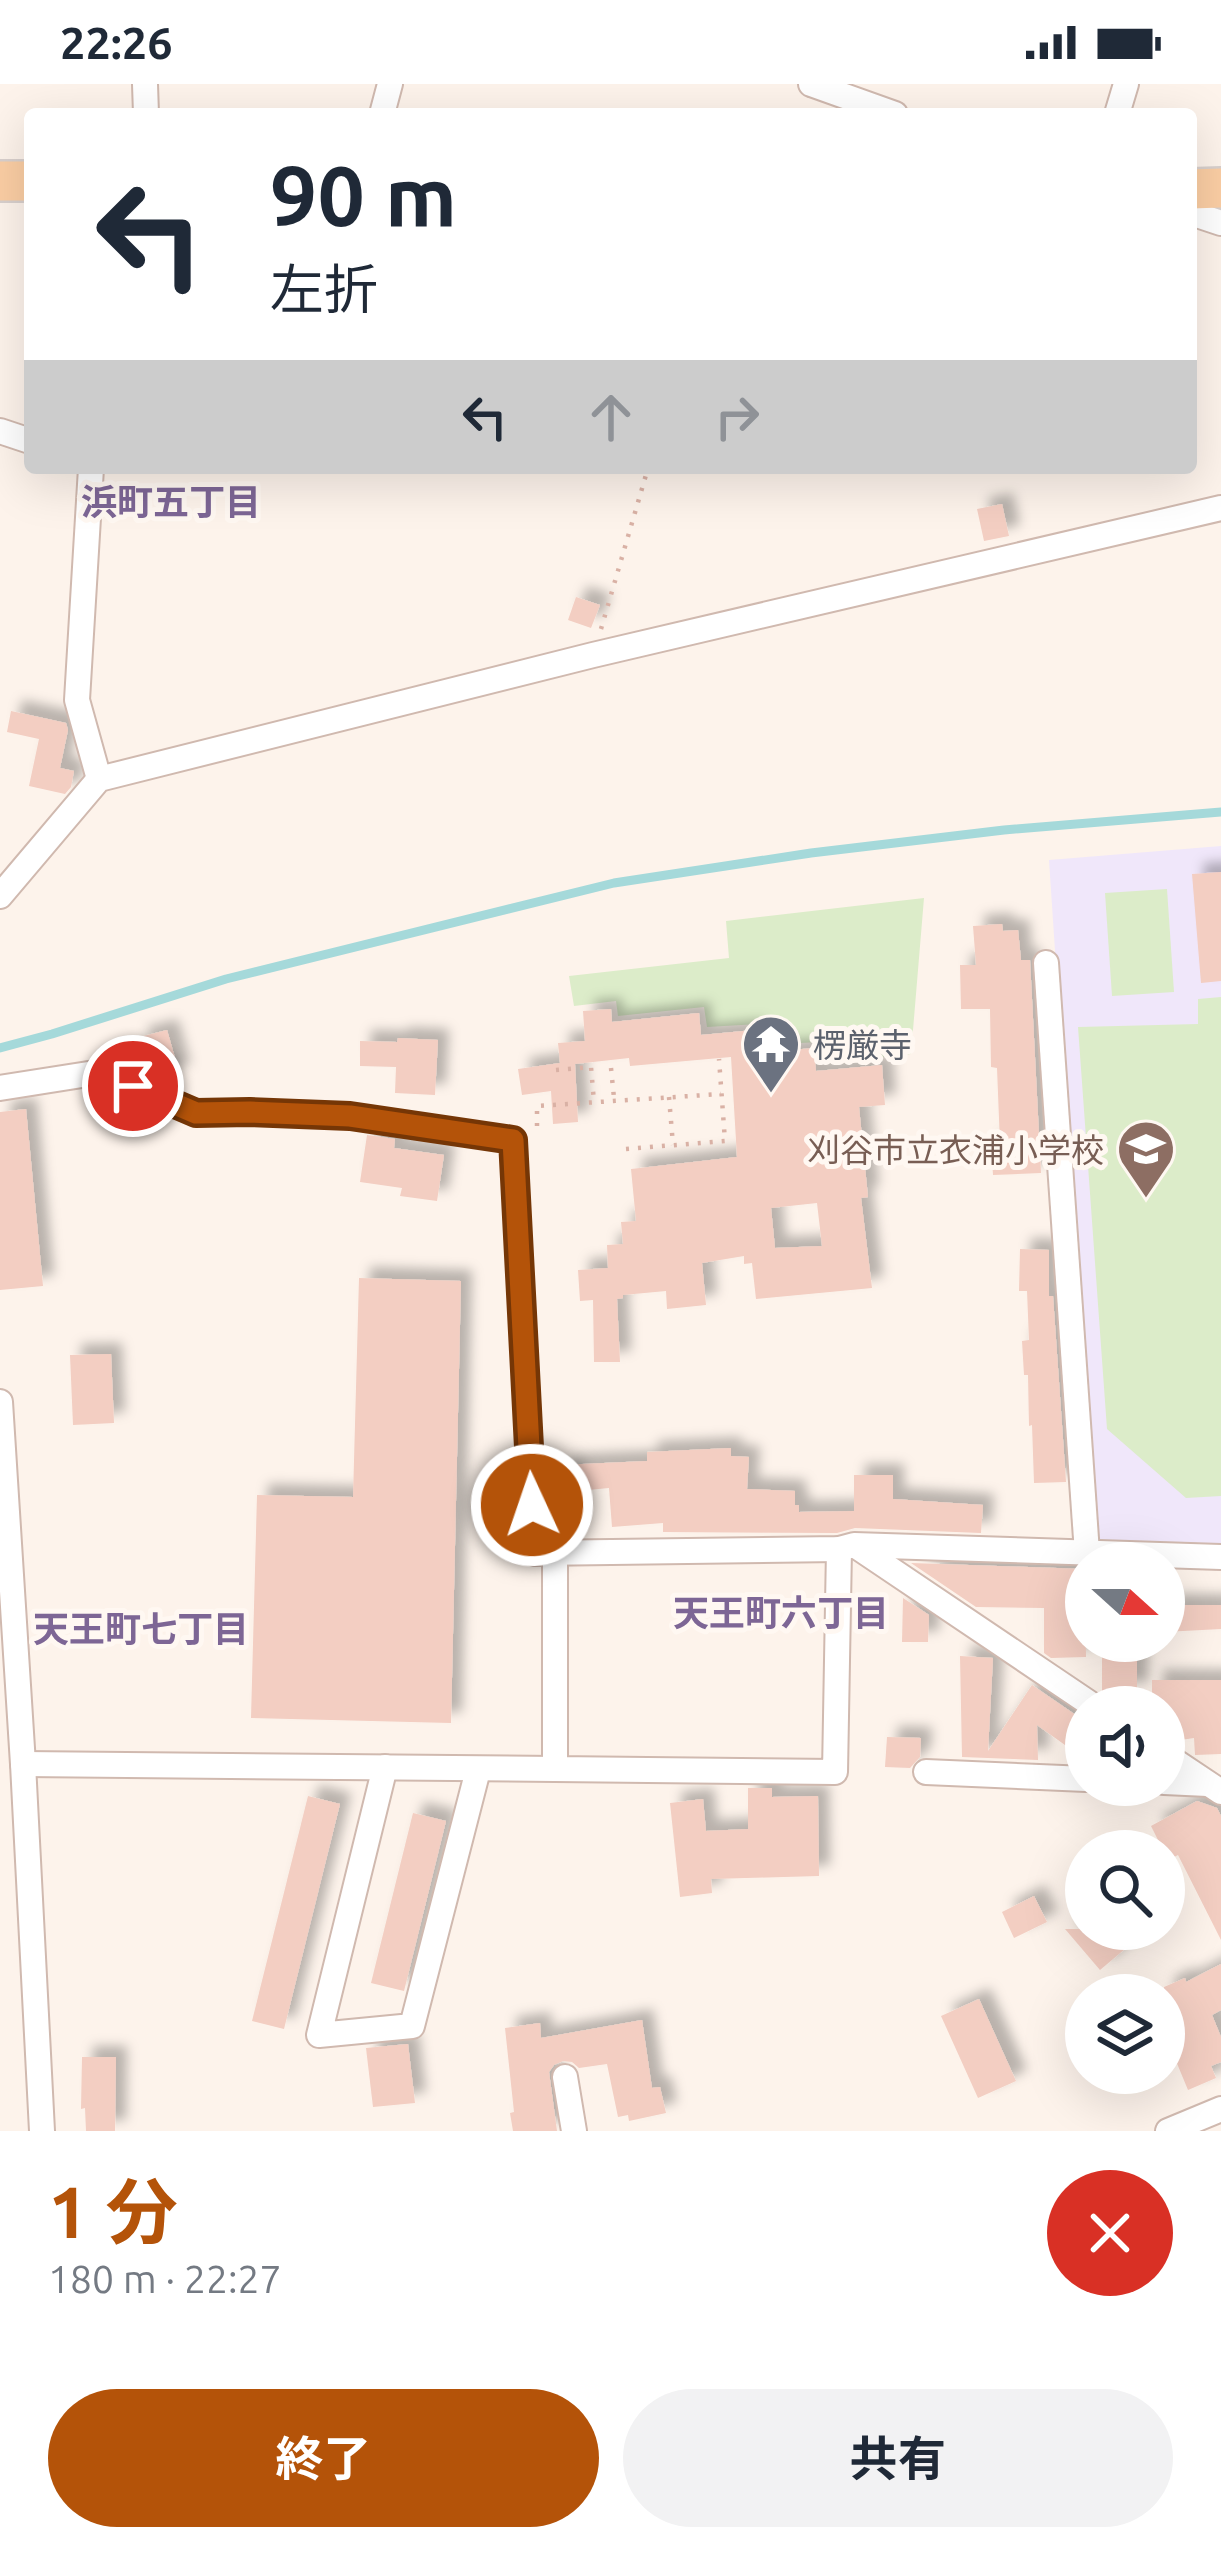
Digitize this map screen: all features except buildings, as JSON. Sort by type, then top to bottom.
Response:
[{"type":"street","points":[[811,84],[878,108]]},
{"type":"street","points":[[91,474],[77,700],[99,779]]},
{"type":"street","points":[[0,896],[99,779],[593,655],[1221,508]]},
{"type":"street","points":[[1046,963],[1086,1542]]},
{"type":"street","points":[[0,1088],[101,1072],[196,1113],[350,1116],[513,1140],[535,1553],[846,1547],[1065,1552]]},
{"type":"street","points":[[0,1402],[43,2131]]},
{"type":"street","points":[[846,1547],[1065,1688]]},
{"type":"street","points":[[23,1764],[835,1772],[846,1547]]},
{"type":"street","points":[[555,1553],[555,1769]]},
{"type":"street","points":[[1185,1557],[1221,1558]]},
{"type":"street","points":[[386,1768],[319,2035],[412,2026],[478,1770]]},
{"type":"street","points":[[1185,1768],[1215,1788]]},
{"type":"street","points":[[926,1772],[1065,1778]]},
{"type":"street","points":[[1185,1784],[1215,1788]]},
{"type":"street","points":[[565,2077],[574,2131]]},
{"type":"street","points":[[1168,2131],[1221,2109]]},
{"type":"path","points":[[593,655],[646,474]]},
{"type":"path","points":[[626,1149],[725,1141],[719,1059]]},
{"type":"path","points":[[556,1070],[591,1066],[594,1102]]},
{"type":"path","points":[[611,1068],[614,1101]]},
{"type":"path","points":[[537,1129],[537,1106],[721,1094]]},
{"type":"path","points":[[669,1097],[673,1145]]},
{"type":"shaded area","name":"刈谷市立衣浦小学校","points":[[1221,846],[1221,1550],[1185,1550],[1185,1542],[1094,1540],[1049,860]]},
{"type":"green space","points":[[1167,889],[1174,992],[1112,996],[1105,893]]},
{"type":"green space","points":[[924,898],[911,1054],[821,1064],[819,1042],[761,1045],[759,1024],[707,1027],[704,1007],[618,1016],[616,1001],[574,1006],[569,976],[729,958],[726,921]]},
{"type":"green space","points":[[1221,997],[1221,1496],[1186,1498],[1107,1429],[1078,1027],[1198,1024],[1198,999]]},
{"type":"waterway","points":[[0,1048],[226,979],[614,883],[1004,830],[1221,812]]},
{"type":"place","name":"楞厳寺","points":[[771,1095]]},
{"type":"place","name":"刈谷市立衣浦小学校","points":[[1146,1200]]},
{"type":"district","name":"浜町五丁目","points":[[171,501]]},
{"type":"district","name":"天王町六丁目","points":[[781,1612]]},
{"type":"district","name":"天王町七丁目","points":[[141,1628]]},
{"type":"route","points":[[133,1086],[196,1113],[350,1116],[513,1140],[532,1505]]}]
